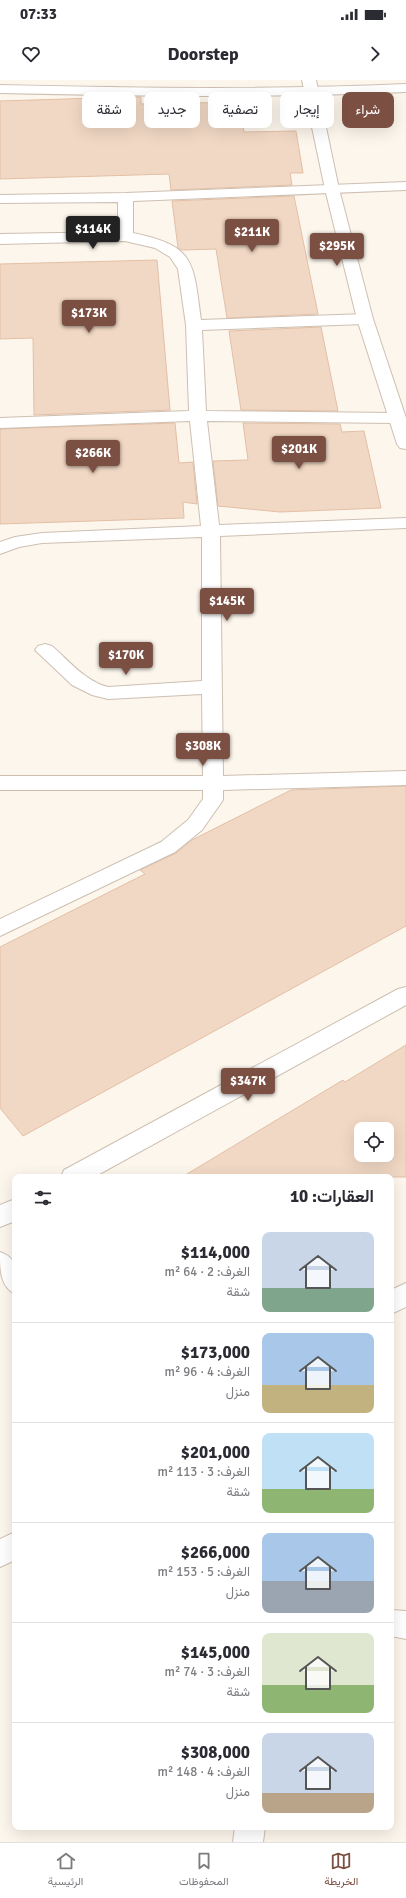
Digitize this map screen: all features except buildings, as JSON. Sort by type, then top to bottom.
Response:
[{"type":"street","points":[[0,89],[108,86],[310,86],[406,88]]},
{"type":"street","points":[[310,86],[332,189],[365,319],[406,444]]},
{"type":"street","points":[[0,199],[126,197],[406,186]]},
{"type":"street","points":[[126,197],[126,236]]},
{"type":"street","points":[[0,239],[126,236],[166,247],[182,261],[186,269],[194,325],[198,416],[211,531],[213,783],[213,800],[208,808],[195,825],[168,846],[0,928]]},
{"type":"street","points":[[194,325],[365,319]]},
{"type":"street","points":[[0,423],[198,416],[397,418]]},
{"type":"street","points":[[0,548],[15,542],[42,538],[406,523]]},
{"type":"street","points":[[45,650],[79,681],[92,690],[108,693],[212,687]]},
{"type":"street","points":[[0,783],[213,783],[406,778]]},
{"type":"street","points":[[78,1174],[406,995]]},
{"type":"street","points":[[0,1217],[12,1211]]},
{"type":"street","points":[[0,1262],[12,1279]]},
{"type":"street","points":[[394,1301],[406,1294]]},
{"type":"street","points":[[0,1554],[12,1547]]},
{"type":"street","points":[[394,1623],[406,1625]]},
{"type":"street","points":[[248,1842],[250,1830]]}]
